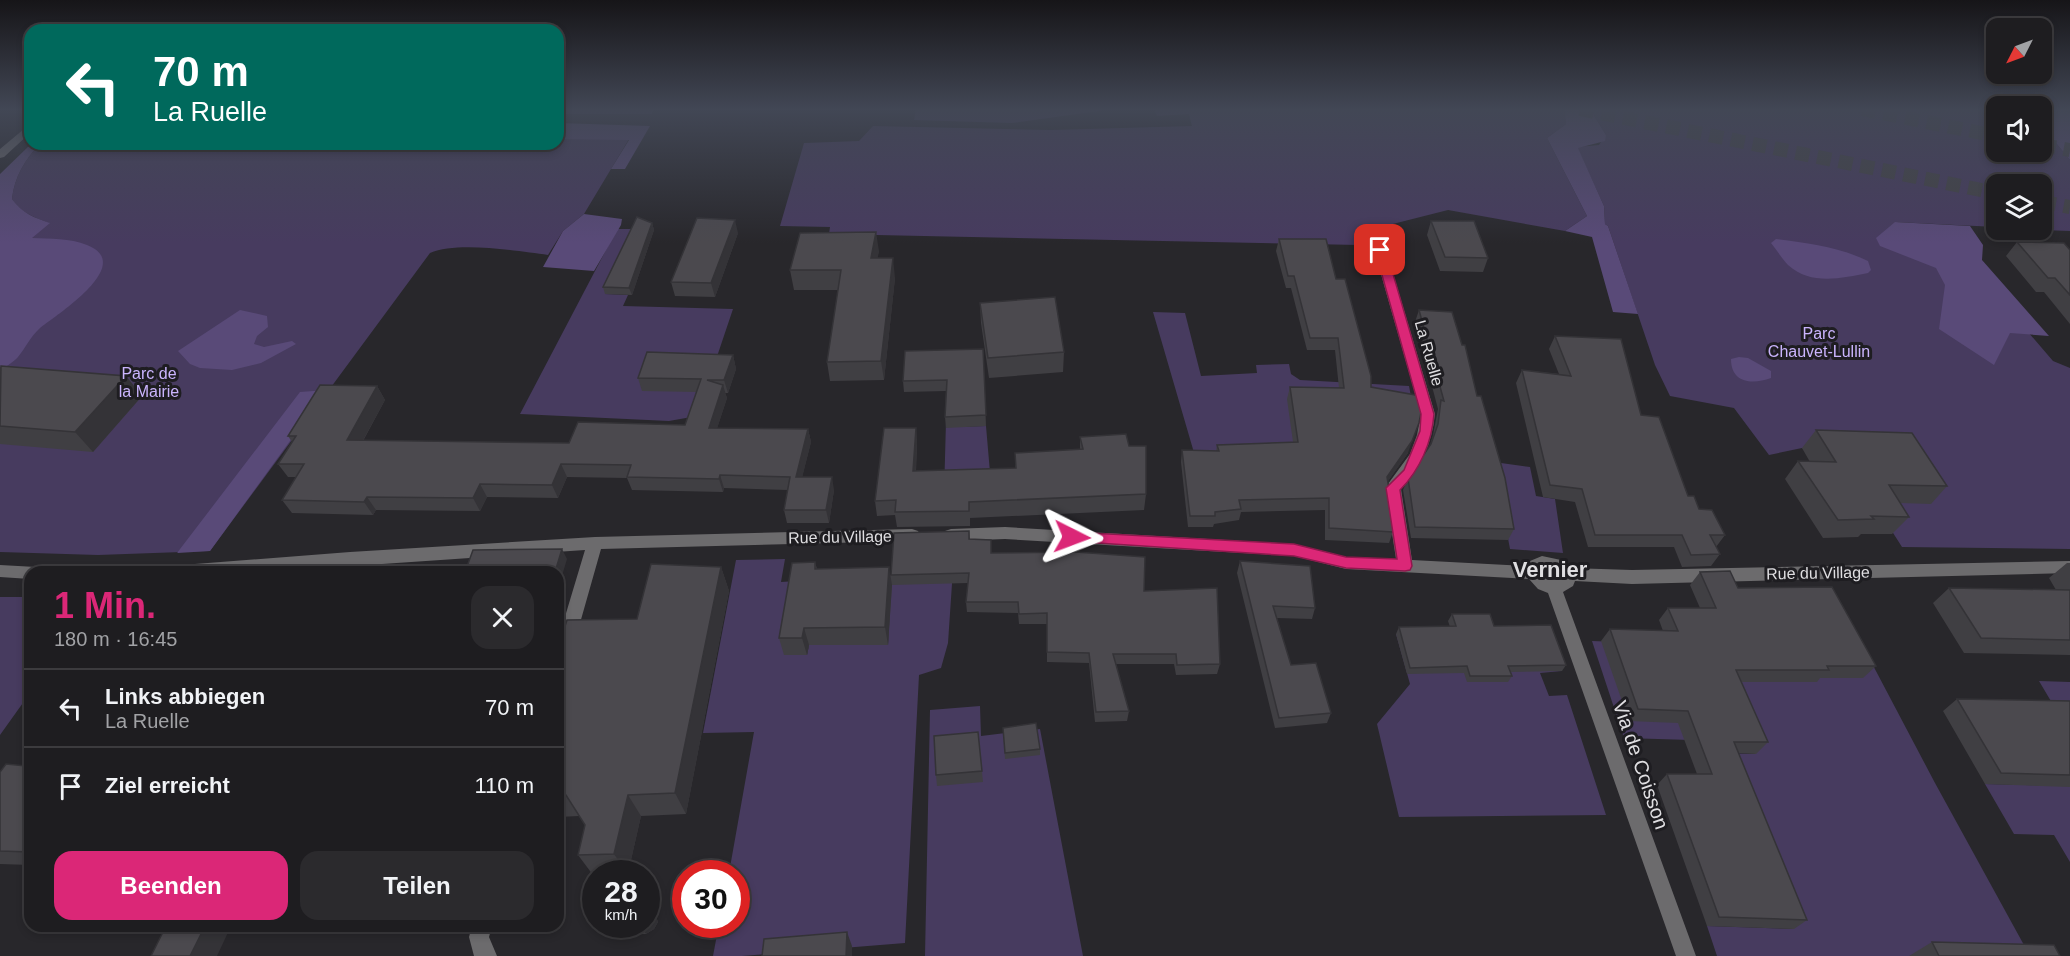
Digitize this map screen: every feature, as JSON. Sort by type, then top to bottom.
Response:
[{"type":"street","name":"La Ruelle","points":[[1380,250],[1428,414],[1426,431],[1409,473],[1393,488],[1405,566]]},
{"type":"street","name":"Rue du Village","points":[[254,566],[595,543],[1005,533],[1294,550],[1346,562],[1534,573]]},
{"type":"street","points":[[564,649],[595,543]]},
{"type":"street","points":[[1542,562],[1560,567],[1566,574],[1567,581],[1562,586],[1554,588],[1545,586],[1534,573],[1536,566],[1542,562]]},
{"type":"street","name":"Rue du Village","points":[[1566,574],[1632,577],[2070,567]]},
{"type":"street","points":[[0,571],[24,572]]},
{"type":"street","name":"Via de Coisson","points":[[1554,588],[1686,956]]},
{"type":"street","points":[[480,932],[479,938],[483,954],[487,956]]},
{"type":"green space","name":"Parc de la Mairie","points":[[32,154],[620,154],[584,214],[563,231],[548,255],[471,247],[442,249],[430,253],[210,551],[98,555],[0,552],[0,228],[49,223],[24,211],[12,199],[21,169]]},
{"type":"green space","points":[[801,154],[1555,154],[1587,216],[1565,231],[1448,210],[1373,229],[1356,237],[1359,245],[829,234],[830,227],[780,226]]},
{"type":"green space","name":"Parc Chauvet-Lullin","points":[[1580,154],[1986,154],[1986,162],[2052,162],[2052,154],[2065,154],[2070,160],[2070,231],[2052,230],[2052,174],[1986,174],[1986,227],[1895,222],[1954,246],[2053,361],[2070,368],[2070,549],[1902,547],[1874,503],[1802,448],[1769,455],[1734,408],[1670,396],[1655,365],[1608,226],[1605,224],[1604,206]]},
{"type":"green space","points":[[617,229],[634,229],[605,294],[628,295],[623,306],[733,309],[697,416],[669,421],[520,414]]},
{"type":"green space","points":[[1153,312],[1185,313],[1201,376],[1257,373],[1256,365],[1289,364],[1291,374],[1300,380],[1409,386],[1413,407],[1333,441],[1197,463]]},
{"type":"green space","points":[[946,421],[956,427],[986,426],[991,484],[944,494]]},
{"type":"green space","points":[[1501,463],[1530,467],[1536,496],[1555,499],[1563,553],[1510,549],[1498,485],[1502,472]]},
{"type":"green space","points":[[785,559],[781,582],[797,581],[785,655],[807,655],[809,645],[888,645],[892,571],[953,569],[948,643],[941,668],[919,675],[905,943],[742,956],[713,956],[716,938],[750,938],[750,860],[731,860],[754,732],[703,733],[736,560]]},
{"type":"green space","points":[[0,597],[24,597],[24,701],[0,735]]},
{"type":"green space","points":[[1838,599],[2030,956],[1717,956],[1707,926],[1793,929],[1717,753],[1756,754],[1725,682],[1794,682]]},
{"type":"green space","points":[[1547,632],[1562,671],[1540,673],[1549,696],[1567,695],[1606,815],[1399,817],[1377,724],[1410,684],[1396,634]]},
{"type":"green space","points":[[1592,641],[1644,643],[1691,740],[1624,738]]},
{"type":"green space","points":[[2039,681],[2070,682],[2070,713],[2058,713]]},
{"type":"green space","points":[[980,706],[981,736],[1040,729],[1083,956],[925,956],[930,710]]},
{"type":"green space","points":[[1985,784],[2070,786],[2070,862],[2054,835],[2014,834]]},
{"type":"shaded area","points":[[21,154],[32,154],[21,169],[12,199],[29,214],[50,223],[32,238],[67,240],[87,245],[100,253],[103,264],[89,288],[76,301],[40,328],[16,359],[0,371],[0,174]]},
{"type":"shaded area","points":[[621,154],[634,154],[625,169],[611,169]]},
{"type":"shaded area","points":[[1555,154],[1581,154],[1604,206],[1605,224],[1608,226],[1638,314],[1613,312],[1592,237],[1565,231],[1587,216]]},
{"type":"shaded area","points":[[584,214],[622,219],[621,225],[594,271],[543,267],[563,231]]},
{"type":"shaded area","points":[[1895,222],[1970,226],[1983,245],[1982,260],[2049,336],[2010,333],[1994,365],[1939,329],[1945,285],[1936,268],[1880,246],[1876,238]]},
{"type":"shaded area","points":[[1776,239],[1846,252],[1868,261],[1871,270],[1868,273],[1827,279],[1807,276],[1797,272],[1786,263],[1771,243]]},
{"type":"shaded area","points":[[240,310],[267,316],[268,327],[257,336],[254,344],[264,347],[292,341],[296,344],[261,363],[232,370],[200,368],[190,364],[178,351]]},
{"type":"shaded area","points":[[1748,358],[1771,371],[1771,378],[1750,381],[1739,377],[1732,367],[1731,359]]},
{"type":"shaded area","points":[[327,390],[210,551],[177,553],[300,392]]},
{"type":"building","points":[[637,217],[652,223],[629,288],[603,287]]},
{"type":"building","points":[[697,218],[735,220],[711,283],[671,282]]},
{"type":"building","points":[[1431,221],[1474,221],[1488,258],[1445,257]]},
{"type":"building","points":[[876,232],[871,258],[893,258],[881,361],[827,362],[841,270],[790,270],[800,233]]},
{"type":"building","points":[[1279,239],[1326,239],[1336,279],[1345,279],[1371,376],[1371,387],[1421,396],[1423,402],[1419,423],[1412,441],[1387,477],[1395,526],[1393,526],[1393,532],[1329,528],[1329,498],[1239,500],[1241,509],[1215,512],[1215,516],[1190,516],[1182,450],[1219,451],[1217,445],[1298,442],[1290,387],[1344,388],[1338,338],[1310,338],[1294,276],[1288,276]]},
{"type":"building","points":[[2017,242],[2064,243],[2070,250],[2070,295],[2055,278],[2048,278]]},
{"type":"building","points":[[1055,297],[1064,352],[988,358],[980,303]]},
{"type":"building","points":[[1419,310],[1452,312],[1462,345],[1465,345],[1477,396],[1481,396],[1505,478],[1514,529],[1415,527],[1408,478],[1431,444],[1438,424],[1441,400],[1444,401]]},
{"type":"building","points":[[1555,336],[1621,339],[1641,415],[1659,417],[1688,496],[1694,496],[1699,509],[1712,510],[1725,535],[1710,535],[1720,554],[1691,555],[1682,535],[1595,535],[1582,489],[1550,485],[1522,370],[1571,376]]},
{"type":"building","points":[[983,349],[986,415],[945,417],[947,380],[903,381],[905,351]]},
{"type":"building","points":[[647,352],[733,355],[724,380],[707,380],[723,385],[709,428],[808,429],[796,477],[832,477],[826,510],[784,510],[790,477],[720,475],[719,479],[627,477],[631,465],[561,464],[552,485],[480,484],[473,498],[367,497],[364,502],[282,500],[304,464],[278,464],[296,436],[288,436],[320,385],[377,386],[347,440],[569,443],[578,422],[685,425],[701,379],[638,378]]},
{"type":"building","points":[[1,366],[126,376],[75,432],[0,426]]},
{"type":"building","points":[[884,428],[916,428],[913,471],[1016,468],[1015,453],[1083,449],[1080,437],[1126,434],[1129,446],[1146,446],[1146,494],[969,502],[969,511],[895,512],[896,500],[875,501]]},
{"type":"building","points":[[1816,430],[1912,433],[1947,486],[1889,485],[1909,517],[1871,516],[1874,519],[1838,520],[1798,461],[1836,462]]},
{"type":"building","points":[[969,531],[969,539],[991,540],[991,553],[1076,552],[1145,557],[1144,591],[1217,588],[1220,664],[1177,665],[1176,654],[1113,654],[1129,711],[1096,712],[1089,653],[1047,652],[1047,613],[1019,614],[1018,602],[966,602],[969,573],[891,575],[894,533]]},
{"type":"building","points":[[562,549],[557,566],[467,566],[473,550]]},
{"type":"building","points":[[1240,561],[1310,566],[1315,608],[1273,606],[1291,665],[1316,663],[1331,713],[1279,718]]},
{"type":"building","points":[[815,562],[815,569],[889,567],[885,627],[804,628],[802,638],[779,638],[792,563]]},
{"type":"building","points":[[651,564],[721,567],[675,793],[628,795],[614,854],[578,855],[585,825],[564,795],[564,629],[567,620],[637,619]]},
{"type":"building","points":[[1730,571],[1738,588],[1832,587],[1876,666],[1827,666],[1829,670],[1736,670],[1768,742],[1734,742],[1807,920],[1719,917],[1667,774],[1712,774],[1688,711],[1638,709],[1610,629],[1678,631],[1668,608],[1716,608],[1700,572]]},
{"type":"building","points":[[1949,588],[2070,590],[2070,640],[1981,638]]},
{"type":"building","points":[[1452,614],[1490,614],[1494,626],[1551,625],[1566,665],[1508,666],[1512,676],[1470,676],[1467,666],[1410,668],[1399,627],[1456,626]]},
{"type":"building","points":[[1957,699],[2070,701],[2070,775],[2001,773]]},
{"type":"building","points":[[1036,723],[1040,749],[1005,753],[1003,728]]},
{"type":"building","points":[[978,732],[982,771],[936,775],[934,736]]},
{"type":"building","points":[[6,764],[24,766],[24,852],[0,851],[0,772]]},
{"type":"building","points":[[163,932],[202,932],[190,956],[151,956]]},
{"type":"building","points":[[847,932],[846,956],[762,956],[764,939]]},
{"type":"building","points":[[1932,942],[2054,945],[2060,956],[1939,956]]},
{"type":"tunnel","points":[[1801,154],[1986,191]]},
{"type":"tunnel","points":[[2052,204],[2070,207]]},
{"type":"district","name":"Vernier","points":[[1550,569]]},
{"type":"route","points":[[1072,537],[1294,550],[1346,562],[1405,566],[1393,488],[1409,473],[1426,431],[1428,414],[1380,250]]}]
